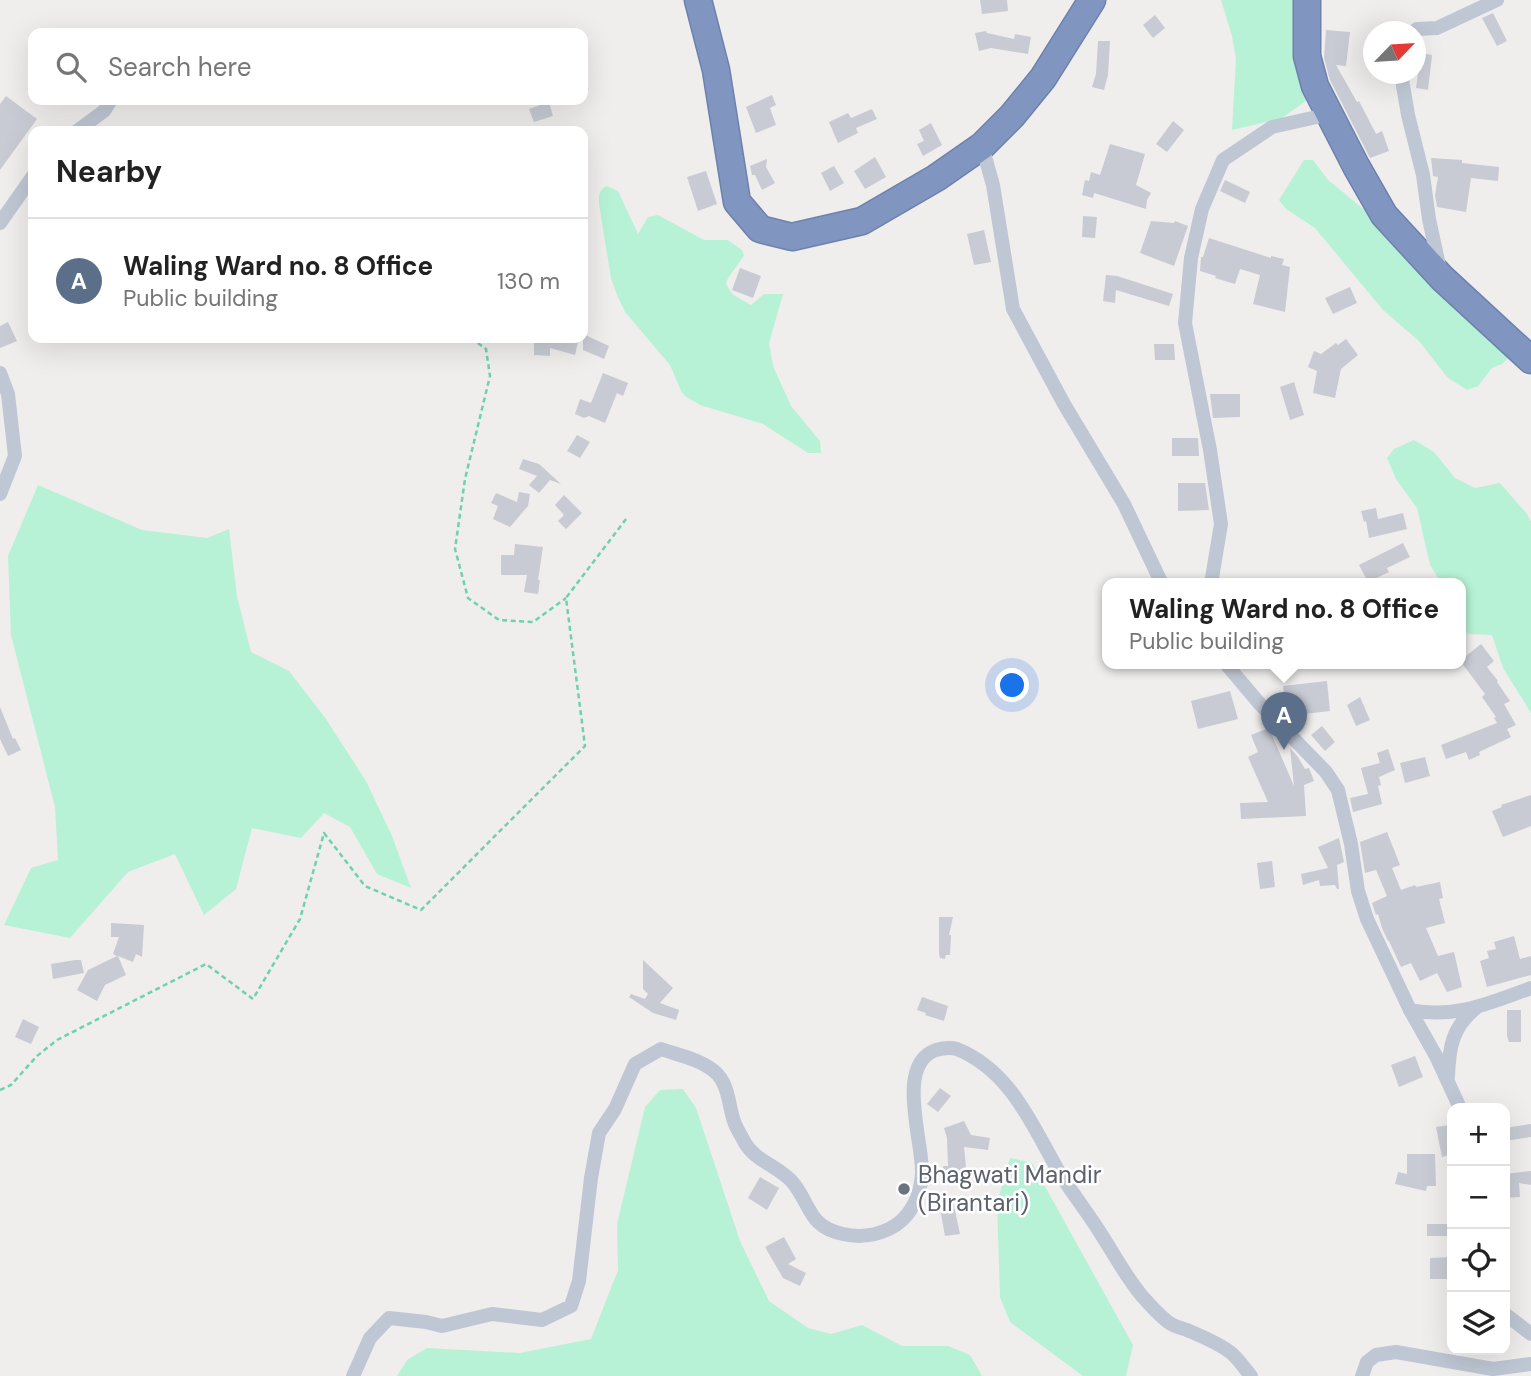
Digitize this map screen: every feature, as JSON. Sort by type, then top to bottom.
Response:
[{"type":"highway","points":[[698,0],[716,70],[737,202],[760,229],[793,237],[862,221],[936,178],[982,146],[1012,116],[1043,78],[1092,0]]},
{"type":"highway","points":[[1307,0],[1307,56],[1315,86],[1384,215],[1442,278],[1531,360]]},
{"type":"street","points":[[1426,29],[1437,28],[1497,0]]},
{"type":"street","points":[[1403,84],[1442,278]]},
{"type":"street","points":[[84,126],[108,105]]},
{"type":"street","points":[[1212,578],[1221,524],[1210,450],[1185,323],[1191,258],[1202,209],[1223,160],[1272,127],[1330,114]]},
{"type":"street","points":[[982,146],[993,185],[1013,309],[1064,404],[1124,504],[1159,578]]},
{"type":"street","points":[[0,223],[28,183]]},
{"type":"street","points":[[0,373],[8,394],[15,456],[0,494]]},
{"type":"street","points":[[1230,669],[1326,772],[1338,790],[1351,844],[1358,891],[1367,919],[1458,1103]]},
{"type":"street","points":[[1410,1010],[1424,1013],[1465,1011],[1531,988]]},
{"type":"street","points":[[1448,1082],[1448,1054],[1456,1029],[1464,1017],[1478,1006]]},
{"type":"street","points":[[354,1376],[370,1338],[389,1318],[442,1326],[492,1314],[542,1320],[571,1306],[579,1282],[599,1133],[615,1109],[635,1064],[661,1049],[698,1062],[716,1072],[727,1091],[735,1124],[747,1147],[793,1183],[810,1213],[825,1227],[841,1234],[866,1237],[900,1224],[910,1212],[919,1193],[922,1172],[914,1112],[914,1087],[918,1065],[928,1054],[953,1048],[971,1056],[989,1069],[1011,1090],[1031,1119],[1060,1174],[1142,1296],[1169,1322],[1230,1352],[1251,1376]]},
{"type":"street","points":[[1510,1318],[1531,1334]]},
{"type":"street","points":[[1362,1376],[1367,1362],[1376,1355],[1396,1352],[1493,1369],[1531,1364]]},
{"type":"path","points":[[478,343],[486,349],[490,376],[465,479],[455,549],[468,598],[499,620],[533,622],[566,598],[626,519]]},
{"type":"path","points":[[0,1090],[11,1085],[37,1056],[57,1040],[206,964],[253,999],[300,919],[324,833],[365,886],[421,910],[585,747],[566,598]]},
{"type":"green space","points":[[1221,0],[1297,0],[1310,98],[1282,118],[1232,130],[1236,59]]},
{"type":"green space","points":[[1304,160],[1313,160],[1328,180],[1372,216],[1415,270],[1510,356],[1502,364],[1492,368],[1478,386],[1467,390],[1447,377],[1419,341],[1383,310],[1315,228],[1286,209],[1279,200]]},
{"type":"green space","points":[[607,186],[618,191],[638,234],[648,217],[658,215],[704,240],[728,240],[742,250],[744,256],[726,284],[732,294],[751,305],[764,294],[783,294],[769,343],[773,366],[791,406],[820,441],[821,453],[808,453],[763,424],[700,405],[685,396],[670,365],[625,312],[617,295],[611,278],[599,204],[601,191]]},
{"type":"green space","points":[[1414,440],[1434,452],[1455,478],[1475,488],[1500,483],[1527,514],[1531,522],[1531,713],[1503,668],[1492,635],[1466,632],[1466,578],[1438,578],[1430,565],[1417,508],[1396,479],[1387,458],[1394,449]]},
{"type":"green space","points":[[38,485],[142,530],[207,538],[229,529],[237,596],[251,652],[289,671],[326,719],[366,781],[392,836],[411,888],[377,874],[350,827],[324,813],[301,838],[252,828],[236,889],[204,915],[175,854],[128,872],[70,938],[4,925],[31,868],[58,860],[55,807],[11,635],[8,556]]},
{"type":"green space","points":[[683,1089],[696,1108],[740,1241],[769,1301],[808,1328],[831,1334],[862,1325],[902,1346],[948,1346],[970,1355],[982,1376],[397,1376],[407,1360],[427,1348],[520,1353],[591,1339],[618,1270],[617,1224],[645,1107],[660,1090]]},
{"type":"green space","points":[[1010,1158],[1032,1163],[1133,1345],[1126,1376],[1083,1376],[1010,1322],[1000,1297],[997,1203]]},
{"type":"building","points":[[980,0],[1007,0],[1008,11],[982,14]]},
{"type":"building","points":[[1493,13],[1507,41],[1497,46],[1482,18]]},
{"type":"building","points":[[1155,15],[1165,28],[1153,38],[1143,25]]},
{"type":"building","points":[[1326,30],[1350,32],[1346,66],[1336,65],[1376,134],[1382,131],[1389,151],[1370,158],[1330,80],[1324,58]]},
{"type":"building","points":[[986,31],[1014,39],[1015,34],[1031,37],[1028,54],[991,48],[979,51],[975,33]]},
{"type":"building","points":[[1098,41],[1110,41],[1108,75],[1104,90],[1092,87],[1096,74]]},
{"type":"building","points":[[1426,54],[1432,55],[1428,90],[1416,88],[1417,84],[1426,84]]},
{"type":"building","points":[[772,95],[776,105],[770,108],[776,125],[756,133],[746,107]]},
{"type":"building","points":[[6,96],[37,119],[32,126],[28,126],[28,131],[0,170],[0,104]]},
{"type":"building","points":[[550,105],[553,116],[534,122],[529,109]]},
{"type":"building","points":[[872,109],[877,119],[856,128],[858,133],[838,143],[829,122],[848,113],[851,118]]},
{"type":"building","points":[[1173,121],[1184,130],[1167,152],[1156,144]]},
{"type":"building","points":[[931,123],[942,145],[923,156],[917,144],[924,141],[919,130]]},
{"type":"building","points":[[1110,144],[1145,154],[1136,185],[1151,193],[1146,209],[1094,193],[1093,198],[1082,195],[1085,180],[1089,181],[1091,172],[1100,175]]},
{"type":"building","points":[[875,157],[886,177],[865,189],[854,171]]},
{"type":"building","points":[[1431,158],[1499,167],[1498,181],[1471,178],[1466,212],[1437,207],[1435,195],[1438,177],[1433,176]]},
{"type":"building","points":[[767,159],[766,167],[775,183],[762,190],[755,175],[752,175],[750,166]]},
{"type":"building","points":[[834,166],[844,183],[830,191],[821,173]]},
{"type":"building","points":[[706,171],[717,204],[698,211],[687,177]]},
{"type":"building","points":[[1225,180],[1250,192],[1245,203],[1220,191]]},
{"type":"building","points":[[1083,216],[1097,217],[1095,238],[1082,237]]},
{"type":"building","points":[[1151,221],[1175,221],[1188,226],[1174,266],[1140,253]]},
{"type":"building","points":[[984,230],[991,262],[974,265],[967,234]]},
{"type":"building","points":[[1209,238],[1271,258],[1284,259],[1282,265],[1290,267],[1285,312],[1253,304],[1260,275],[1240,269],[1235,284],[1200,271],[1201,257]]},
{"type":"building","points":[[740,268],[761,276],[753,298],[732,290]]},
{"type":"building","points":[[1106,275],[1173,294],[1169,306],[1116,290],[1115,303],[1103,301]]},
{"type":"building","points":[[1350,287],[1357,303],[1333,314],[1325,298]]},
{"type":"building","points":[[8,322],[17,341],[0,348],[0,326]]},
{"type":"building","points":[[588,336],[609,346],[604,359],[583,350],[583,343],[588,343]]},
{"type":"building","points":[[1346,339],[1358,355],[1341,369],[1335,398],[1313,393],[1317,371],[1308,367],[1314,351],[1321,354]]},
{"type":"building","points":[[534,343],[578,343],[575,355],[550,348],[550,356],[534,355]]},
{"type":"building","points":[[1154,344],[1174,344],[1175,360],[1155,360]]},
{"type":"building","points":[[603,373],[628,383],[623,396],[617,393],[605,423],[589,416],[584,418],[575,414],[580,399],[591,403]]},
{"type":"building","points":[[1294,382],[1304,415],[1290,420],[1280,387]]},
{"type":"building","points":[[1210,394],[1240,394],[1240,417],[1213,418]]},
{"type":"building","points":[[577,435],[590,442],[580,458],[567,451]]},
{"type":"building","points":[[1172,438],[1198,438],[1199,456],[1172,456]]},
{"type":"building","points":[[523,459],[539,464],[561,484],[550,480],[539,493],[529,485],[537,476],[519,469]]},
{"type":"building","points":[[1178,483],[1205,483],[1209,510],[1178,511]]},
{"type":"building","points":[[519,492],[530,494],[528,506],[510,527],[493,519],[498,506],[491,503],[496,493],[517,502]]},
{"type":"building","points":[[564,495],[582,513],[566,529],[558,521],[564,515],[555,505]]},
{"type":"building","points":[[1376,508],[1378,519],[1403,513],[1407,529],[1369,538],[1361,511]]},
{"type":"building","points":[[1403,543],[1410,557],[1387,568],[1389,572],[1376,578],[1366,578],[1359,565]]},
{"type":"building","points":[[515,544],[543,547],[538,594],[524,592],[527,575],[501,575],[501,555],[514,555]]},
{"type":"building","points":[[1481,644],[1494,661],[1487,667],[1510,701],[1504,704],[1516,725],[1507,729],[1511,737],[1479,752],[1480,755],[1469,760],[1466,752],[1446,759],[1441,745],[1497,723],[1494,718],[1496,717],[1482,697],[1485,694],[1466,669],[1466,656]]},
{"type":"building","points":[[1327,681],[1330,711],[1295,715],[1285,703],[1283,686]]},
{"type":"building","points":[[1230,691],[1238,719],[1198,729],[1191,701]]},
{"type":"building","points":[[1360,697],[1370,720],[1356,726],[1347,705]]},
{"type":"building","points":[[0,707],[13,739],[15,738],[21,750],[8,756],[0,739]]},
{"type":"building","points":[[1322,726],[1335,742],[1325,751],[1311,735]]},
{"type":"building","points":[[1269,728],[1294,786],[1290,748],[1305,769],[1309,768],[1314,781],[1304,785],[1306,816],[1241,819],[1240,803],[1268,802],[1248,757],[1258,752],[1251,735]]},
{"type":"building","points":[[1388,749],[1395,770],[1379,777],[1382,804],[1353,812],[1350,798],[1368,794],[1361,768],[1380,763],[1377,753]]},
{"type":"building","points":[[1425,757],[1430,776],[1405,783],[1400,763]]},
{"type":"building","points":[[1531,795],[1531,826],[1503,837],[1492,811],[1502,807],[1501,805]]},
{"type":"building","points":[[1387,832],[1400,865],[1392,868],[1401,890],[1440,882],[1443,898],[1439,899],[1445,923],[1426,928],[1438,956],[1454,952],[1462,987],[1447,992],[1437,973],[1420,981],[1411,963],[1401,967],[1388,941],[1372,903],[1387,896],[1376,870],[1365,873],[1360,842]]},
{"type":"building","points":[[1339,838],[1344,862],[1337,865],[1339,889],[1335,885],[1320,886],[1319,880],[1303,885],[1301,874],[1328,868],[1318,847]]},
{"type":"building","points":[[1272,861],[1275,887],[1260,889],[1257,863]]},
{"type":"building","points":[[939,917],[953,917],[949,935],[950,955],[946,955],[945,959],[940,958],[939,954]]},
{"type":"building","points":[[111,923],[144,925],[142,957],[136,954],[133,962],[118,956],[126,975],[105,985],[97,1001],[77,990],[88,970],[117,956],[113,954],[119,937],[111,937]]},
{"type":"building","points":[[1514,936],[1520,959],[1531,956],[1531,975],[1487,987],[1480,961],[1489,958],[1487,951],[1496,949],[1494,942]]},
{"type":"building","points":[[81,960],[84,973],[53,979],[51,964]]},
{"type":"building","points":[[643,960],[673,988],[660,1003],[679,1010],[676,1020],[653,1013],[629,997],[631,994],[645,999],[648,994],[643,989]]},
{"type":"building","points":[[922,997],[948,1006],[944,1021],[917,1010]]},
{"type":"building","points":[[1507,1010],[1521,1010],[1521,1042],[1509,1042]]},
{"type":"building","points":[[23,1019],[39,1027],[31,1044],[15,1037]]},
{"type":"building","points":[[1415,1056],[1423,1077],[1399,1087],[1391,1065]]},
{"type":"building","points":[[940,1088],[951,1096],[938,1112],[927,1104]]},
{"type":"building","points":[[964,1121],[971,1135],[990,1138],[988,1150],[964,1147],[967,1177],[944,1179],[943,1166],[948,1166],[944,1128]]},
{"type":"building","points":[[1531,1124],[1531,1137],[1510,1140],[1510,1127]]},
{"type":"building","points":[[1447,1125],[1447,1156],[1442,1157],[1436,1127]]},
{"type":"building","points":[[1407,1154],[1435,1154],[1436,1186],[1427,1186],[1426,1191],[1395,1184],[1398,1172],[1407,1174]]},
{"type":"building","points":[[1531,1171],[1531,1185],[1519,1183],[1520,1197],[1510,1198],[1510,1173]]},
{"type":"building","points":[[760,1177],[779,1188],[767,1210],[748,1198]]},
{"type":"building","points":[[953,1201],[960,1234],[945,1236],[939,1203]]},
{"type":"building","points":[[1427,1224],[1447,1224],[1447,1236],[1427,1236]]},
{"type":"building","points":[[784,1237],[796,1259],[788,1264],[806,1273],[800,1286],[783,1278],[765,1247]]},
{"type":"building","points":[[1447,1257],[1447,1279],[1430,1279],[1430,1258]]},
{"type":"place","name":"Waling Ward no. 8 Office","points":[[1284,750]]},
{"type":"place","name":"Bhagwati Mandir (Birantari)","points":[[904,1189]]}]
